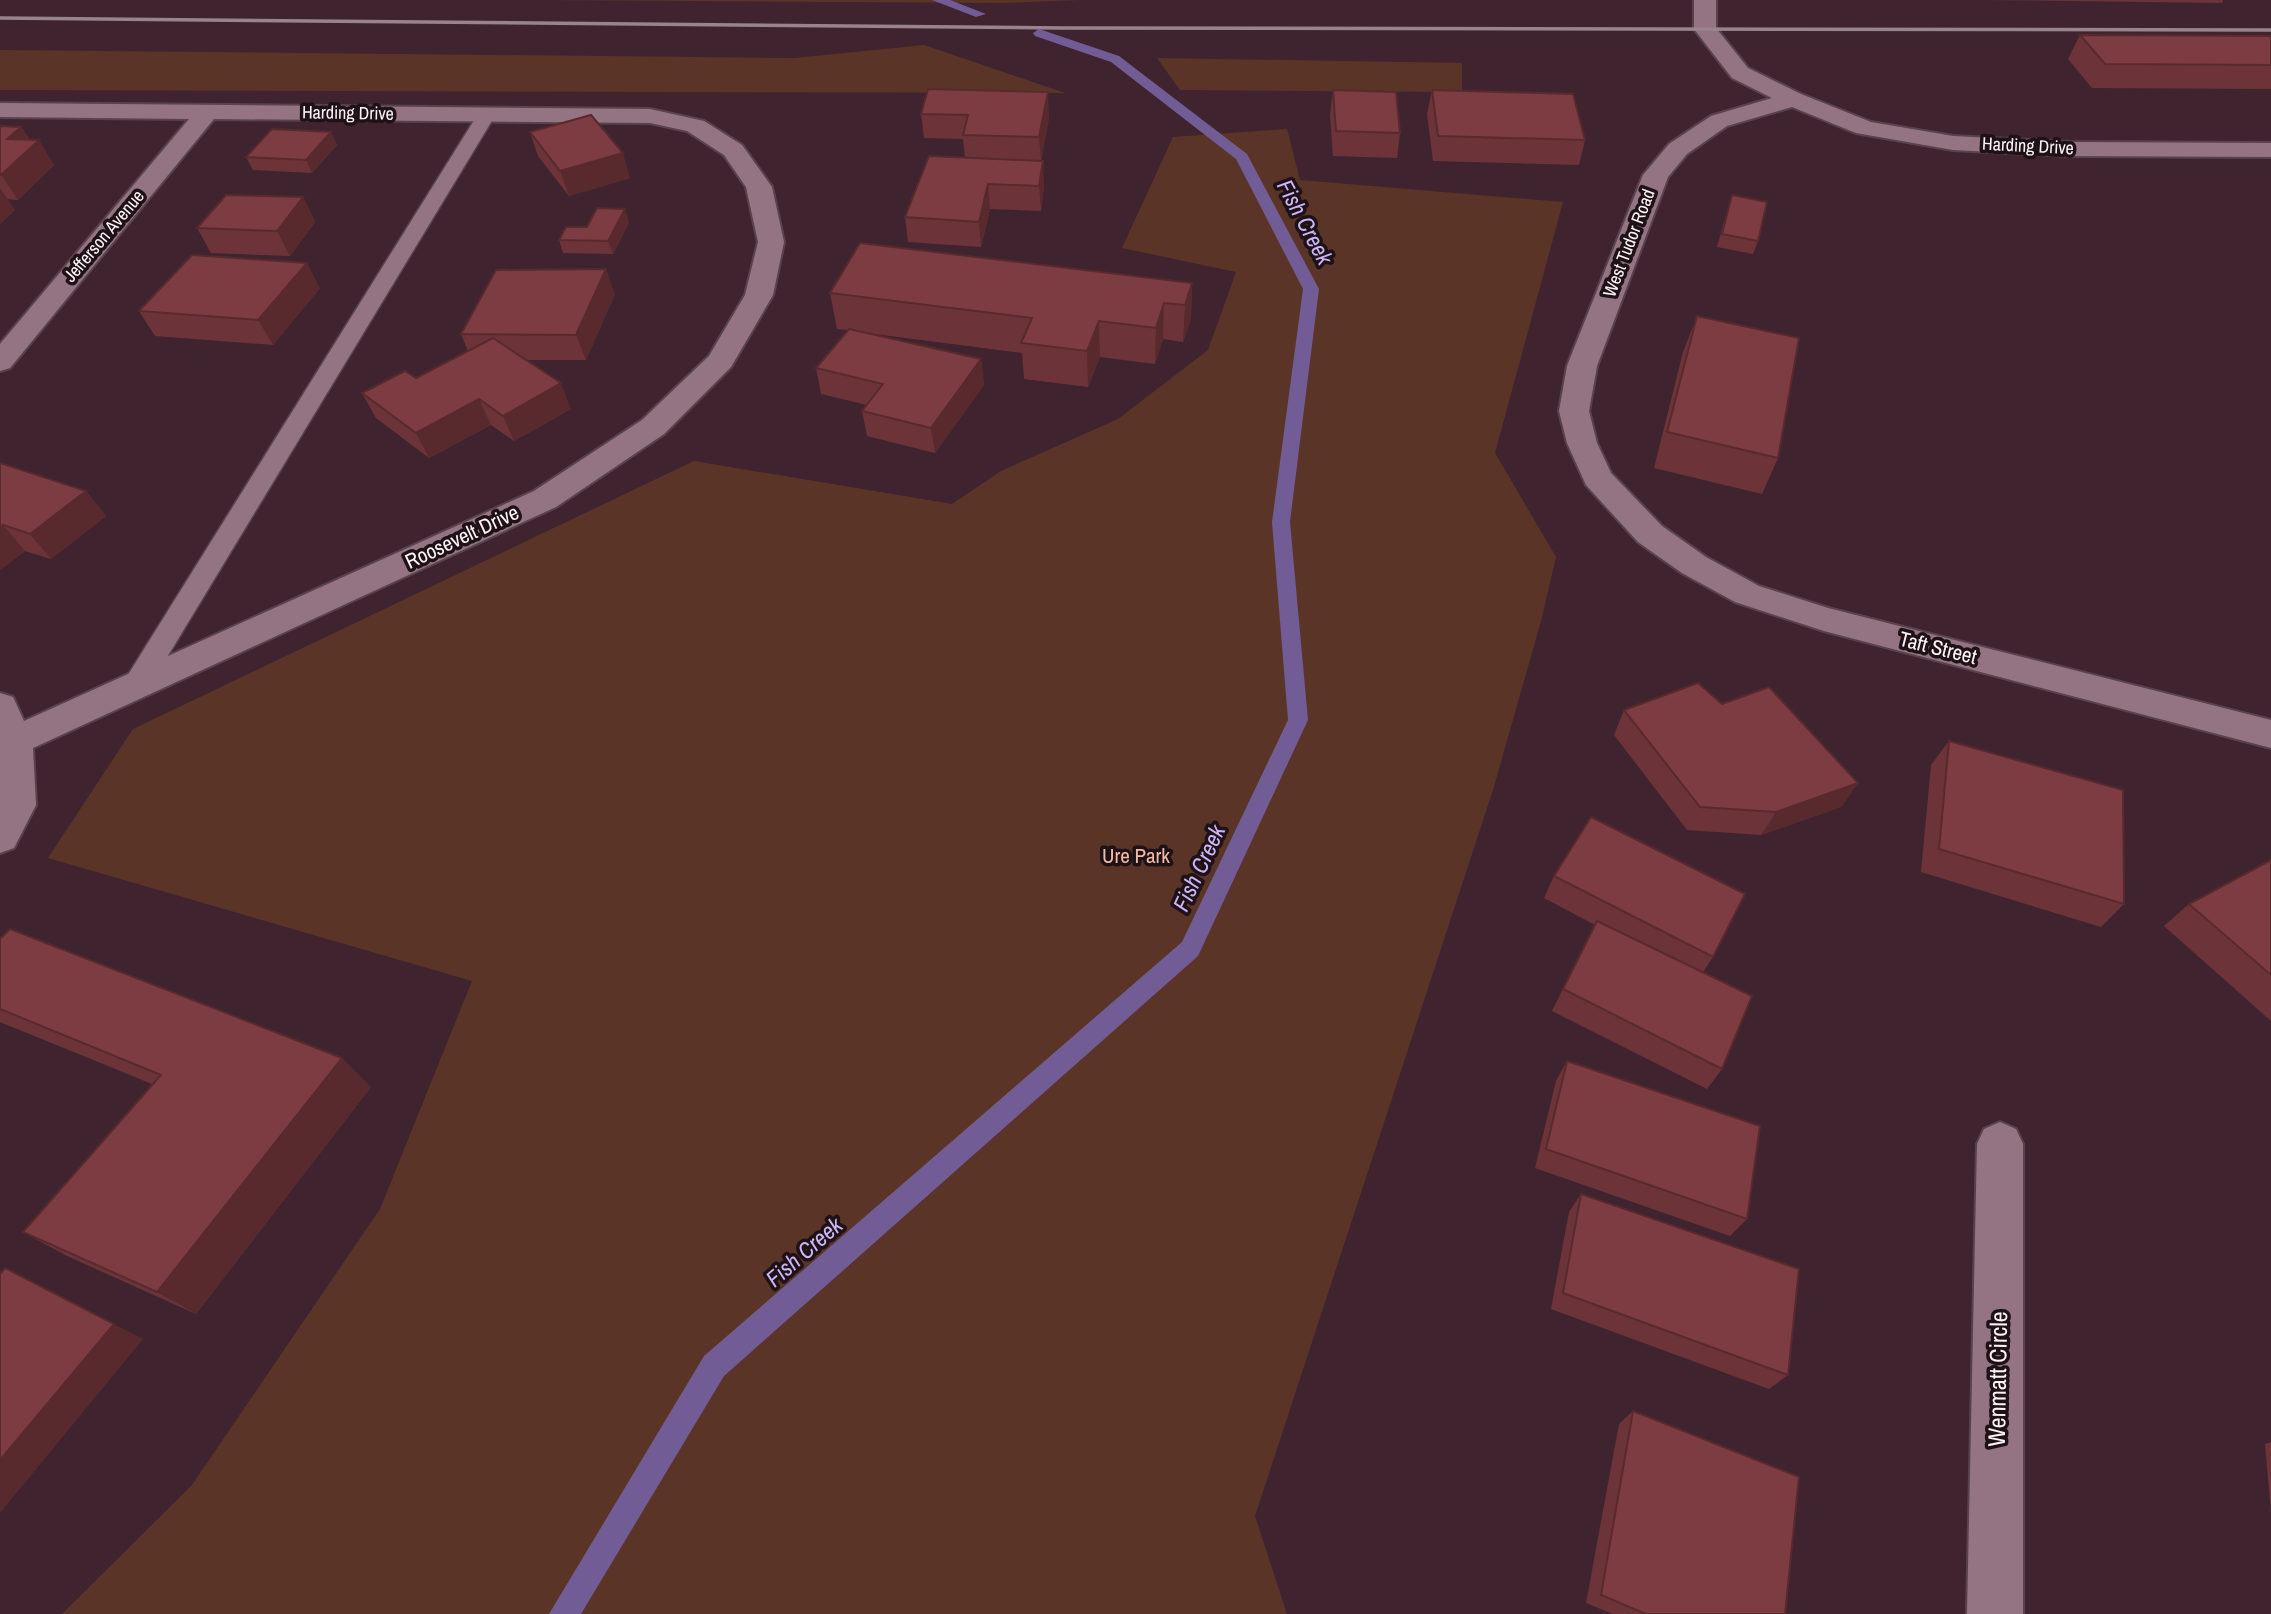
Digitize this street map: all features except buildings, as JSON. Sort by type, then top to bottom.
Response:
[{"type":"street","points":[[1705,0],[1706,29],[1740,73],[1793,99]]},
{"type":"street","name":"Harding Drive","points":[[1793,99],[1865,128],[1953,143],[2069,149],[2271,150]]},
{"type":"street","name":"West Tudor Road","points":[[1628,512],[1597,478],[1582,443],[1574,411],[1582,366],[1656,174],[1678,149],[1719,121],[1793,99]]},
{"type":"street","name":"Harding Drive","points":[[0,110],[650,116],[695,126]]},
{"type":"street","name":"Jefferson Avenue","points":[[0,362],[208,111]]},
{"type":"street","name":"Roosevelt Drive","points":[[15,741],[545,499],[653,427],[721,361],[759,295],[771,242],[759,187],[733,150],[695,126]]},
{"type":"street","name":"Taft Street","points":[[1628,512],[1650,534],[1694,565],[1747,594],[1824,619],[2271,734]]},
{"type":"street","points":[[0,708],[15,741],[17,805],[0,837]]},
{"type":"street","name":"Wenmatt Circle","points":[[1995,1614],[2000,1144]]},
{"type":"lane","points":[[136,685],[487,114]]},
{"type":"green space","points":[[542,0],[1079,0],[1006,3]]},
{"type":"green space","points":[[924,45],[1065,93],[0,90],[0,50],[795,58]]},
{"type":"green space","points":[[1157,58],[1462,63],[1462,92],[1180,90]]},
{"type":"green space","name":"Ure Park","points":[[1287,129],[1300,180],[1563,202],[1495,453],[1556,557],[1541,621],[1493,790],[1255,1516],[1287,1614],[62,1614],[192,1485],[380,1209],[472,981],[48,858],[133,729],[694,461],[952,504],[1001,471],[1118,419],[1208,350],[1236,272],[1122,248],[1173,137]]},
{"type":"waterway","name":"Fish Creek","points":[[938,0],[980,14]]},
{"type":"waterway","name":"Fish Creek","points":[[564,1614],[714,1366],[1190,949],[1298,720],[1281,522],[1311,289],[1242,157],[1115,59],[1039,33]]},
{"type":"railway","points":[[0,18],[1060,28],[2271,30]]}]
